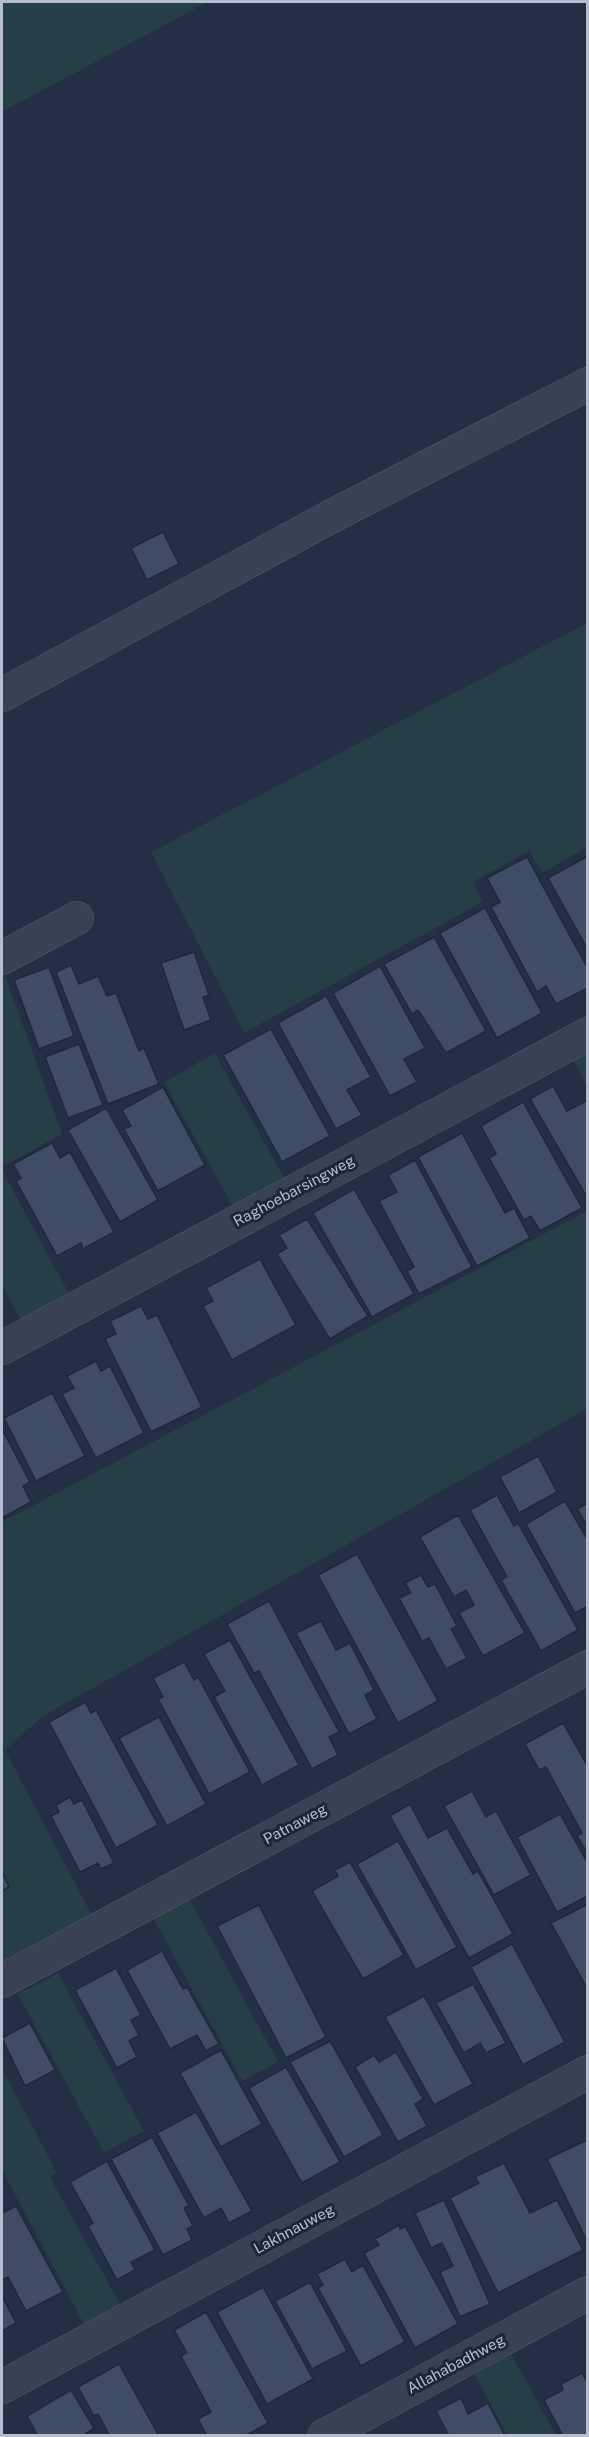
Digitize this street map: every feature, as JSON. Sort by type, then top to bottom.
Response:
[{"type":"street","points":[[2,695],[332,516],[588,384]]},
{"type":"street","points":[[2,958],[77,918]]},
{"type":"street","name":"Raghoebarsingweg","points":[[2,1347],[588,1034]]},
{"type":"street","name":"Patnaweg","points":[[2,1981],[588,1667]]},
{"type":"street","name":"Lakhnauweg","points":[[2,2386],[588,2072]]},
{"type":"street","name":"Allahabadhweg","points":[[324,2436],[588,2293]]},
{"type":"shaded area","points":[[2,2],[208,2],[2,112]]},
{"type":"shaded area","points":[[587,623],[587,847],[542,873],[529,851],[473,882],[483,902],[244,1033],[151,852]]},
{"type":"shaded area","points":[[5,975],[62,1134],[2,1167],[2,976]]},
{"type":"shaded area","points":[[587,1048],[587,1087],[571,1057]]},
{"type":"shaded area","points":[[215,1053],[285,1180],[234,1209],[164,1082]]},
{"type":"shaded area","points":[[2,1170],[71,1297],[23,1324],[2,1285]]},
{"type":"shaded area","points":[[587,1211],[587,1409],[42,1717],[5,1750],[2,1743],[2,1522]]},
{"type":"shaded area","points":[[5,1750],[93,1917],[2,1966],[2,1752]]},
{"type":"shaded area","points":[[187,1894],[278,2062],[242,2081],[151,1914]]},
{"type":"shaded area","points":[[58,1973],[144,2131],[104,2153],[18,1994]]},
{"type":"shaded area","points":[[2,2068],[57,2173],[50,2177],[121,2306],[85,2326],[2,2170]]},
{"type":"shaded area","points":[[508,2348],[556,2435],[507,2435],[471,2368]]},
{"type":"building","points":[[163,532],[179,564],[147,580],[131,548]]},
{"type":"building","points":[[588,856],[588,950],[548,878]]},
{"type":"building","points":[[527,857],[588,969],[588,988],[556,1004],[546,986],[537,992],[491,907],[500,902],[487,878]]},
{"type":"building","points":[[485,908],[542,1013],[497,1038],[440,933]]},
{"type":"building","points":[[434,937],[486,1031],[446,1053],[418,1010],[412,1014],[384,964]]},
{"type":"building","points":[[194,952],[209,995],[203,997],[211,1020],[184,1030],[161,963]]},
{"type":"building","points":[[71,965],[79,984],[98,976],[107,996],[116,993],[139,1051],[144,1048],[159,1084],[108,1104],[56,972]]},
{"type":"building","points":[[380,966],[425,1048],[404,1059],[417,1082],[390,1096],[333,993]]},
{"type":"building","points":[[49,967],[74,1036],[39,1049],[14,980]]},
{"type":"building","points":[[326,996],[371,1077],[347,1090],[362,1115],[336,1129],[278,1023]]},
{"type":"building","points":[[271,1029],[330,1136],[282,1162],[223,1055]]},
{"type":"building","points":[[79,1044],[103,1105],[68,1118],[45,1057]]},
{"type":"building","points":[[553,1086],[567,1111],[588,1100],[588,1199],[530,1099]]},
{"type":"building","points":[[163,1087],[205,1165],[158,1191],[124,1129],[131,1126],[122,1110]]},
{"type":"building","points":[[523,1102],[582,1208],[540,1231],[531,1216],[524,1220],[489,1158],[496,1154],[481,1126]]},
{"type":"building","points":[[106,1108],[158,1200],[120,1222],[68,1130]]},
{"type":"building","points":[[462,1133],[505,1213],[514,1208],[530,1238],[477,1266],[418,1157]]},
{"type":"building","points":[[52,1143],[60,1158],[70,1152],[114,1232],[83,1249],[81,1243],[57,1256],[16,1181],[21,1178],[13,1164]]},
{"type":"building","points":[[415,1160],[472,1267],[419,1294],[407,1271],[414,1267],[379,1201],[397,1192],[388,1175]]},
{"type":"building","points":[[354,1189],[414,1294],[372,1317],[313,1213]]},
{"type":"building","points":[[307,1219],[368,1316],[330,1339],[277,1254],[287,1248],[279,1235]]},
{"type":"building","points":[[260,1259],[296,1325],[232,1360],[203,1306],[213,1301],[206,1288]]},
{"type":"building","points":[[141,1306],[148,1319],[157,1315],[202,1407],[151,1432],[105,1339],[116,1334],[110,1321]]},
{"type":"building","points":[[96,1361],[101,1371],[110,1366],[144,1433],[96,1458],[62,1394],[74,1388],[67,1376]]},
{"type":"building","points":[[52,1393],[85,1456],[36,1481],[4,1418]]},
{"type":"building","points":[[2,1429],[30,1482],[23,1486],[31,1502],[2,1518]]},
{"type":"building","points":[[538,1456],[557,1492],[519,1513],[500,1477]]},
{"type":"building","points":[[497,1495],[514,1526],[518,1523],[578,1630],[541,1651],[501,1580],[507,1577],[470,1510]]},
{"type":"building","points":[[565,1501],[588,1541],[588,1606],[575,1613],[526,1524]]},
{"type":"building","points":[[588,1503],[588,1527],[577,1509]]},
{"type":"building","points":[[458,1515],[525,1633],[483,1656],[459,1613],[474,1605],[466,1590],[454,1597],[420,1537]]},
{"type":"building","points":[[357,1554],[438,1701],[398,1723],[318,1575]]},
{"type":"building","points":[[421,1575],[428,1587],[435,1584],[457,1626],[451,1629],[467,1658],[446,1669],[429,1638],[422,1641],[399,1598],[411,1593],[405,1583]]},
{"type":"building","points":[[269,1601],[339,1732],[329,1737],[338,1755],[312,1769],[259,1671],[254,1673],[227,1624]]},
{"type":"building","points":[[321,1621],[336,1650],[350,1643],[374,1690],[365,1695],[377,1719],[349,1734],[296,1633]]},
{"type":"building","points":[[230,1640],[299,1765],[262,1785],[214,1697],[225,1691],[204,1654]]},
{"type":"building","points":[[184,1662],[194,1680],[198,1677],[250,1772],[209,1794],[158,1699],[163,1697],[153,1678]]},
{"type":"building","points":[[85,1702],[91,1713],[96,1710],[158,1825],[116,1848],[49,1722]]},
{"type":"building","points":[[159,1717],[206,1804],[167,1826],[119,1738]]},
{"type":"building","points":[[563,1723],[588,1767],[588,1854],[577,1836],[582,1833],[546,1767],[539,1770],[525,1744]]},
{"type":"building","points":[[472,1791],[486,1817],[496,1811],[531,1875],[494,1895],[444,1806]]},
{"type":"building","points":[[70,1797],[74,1804],[82,1800],[114,1863],[101,1869],[98,1863],[80,1872],[51,1816],[59,1812],[56,1805]]},
{"type":"building","points":[[410,1804],[428,1838],[447,1828],[473,1874],[478,1871],[513,1934],[469,1958],[390,1816]]},
{"type":"building","points":[[560,1814],[588,1864],[588,1896],[557,1912],[517,1837]]},
{"type":"building","points":[[398,1841],[457,1947],[416,1970],[357,1864]]},
{"type":"building","points":[[350,1862],[404,1955],[363,1979],[312,1891],[338,1876],[335,1870]]},
{"type":"building","points":[[2,1872],[9,1887],[2,1891]]},
{"type":"building","points":[[588,1904],[588,1990],[551,1923]]},
{"type":"building","points":[[259,1905],[326,2037],[286,2058],[217,1926]]},
{"type":"building","points":[[512,1944],[565,2042],[523,2065],[471,1967]]},
{"type":"building","points":[[162,1951],[183,1989],[187,1987],[219,2044],[206,2051],[197,2035],[170,2049],[127,1970]]},
{"type":"building","points":[[116,1968],[141,2015],[131,2020],[139,2035],[129,2041],[137,2057],[117,2068],[75,1990]]},
{"type":"building","points":[[473,1984],[506,2043],[486,2053],[480,2043],[464,2053],[436,2003]]},
{"type":"building","points":[[424,1996],[473,2084],[434,2105],[385,2017]]},
{"type":"building","points":[[30,2023],[55,2070],[25,2086],[2,2038]]},
{"type":"building","points":[[330,2041],[383,2135],[344,2157],[290,2062]]},
{"type":"building","points":[[221,2050],[262,2124],[221,2147],[180,2073]]},
{"type":"building","points":[[396,2052],[423,2099],[415,2104],[427,2126],[398,2142],[355,2067],[374,2055],[379,2062]]},
{"type":"building","points":[[286,2067],[340,2162],[302,2183],[249,2088]]},
{"type":"building","points":[[196,2112],[252,2211],[229,2223],[221,2208],[204,2218],[157,2133]]},
{"type":"building","points":[[152,2137],[189,2206],[184,2208],[193,2226],[187,2229],[192,2240],[163,2255],[111,2159]]},
{"type":"building","points":[[587,2140],[588,2238],[586,2239],[547,2159]]},
{"type":"building","points":[[107,2161],[155,2250],[131,2262],[135,2270],[117,2280],[88,2226],[93,2223],[70,2182]]},
{"type":"building","points":[[504,2163],[530,2213],[557,2200],[583,2250],[498,2293],[450,2198],[479,2183],[475,2177]]},
{"type":"building","points":[[444,2200],[490,2304],[460,2317],[440,2272],[453,2266],[442,2243],[431,2248],[415,2213]]},
{"type":"building","points":[[16,2206],[63,2292],[26,2311],[8,2277],[2,2280],[2,2213]]},
{"type":"building","points":[[399,2225],[400,2229],[405,2226],[458,2324],[415,2348],[364,2253],[379,2245],[375,2239]]},
{"type":"building","points":[[345,2259],[352,2272],[363,2265],[405,2342],[361,2366],[318,2288],[323,2285],[317,2274]]},
{"type":"building","points":[[310,2282],[347,2351],[312,2369],[275,2301]]},
{"type":"building","points":[[263,2287],[313,2379],[267,2404],[217,2312]]},
{"type":"building","points":[[2,2296],[16,2323],[2,2331]]},
{"type":"building","points":[[206,2312],[268,2423],[245,2436],[207,2436],[198,2419],[211,2412],[181,2356],[187,2353],[174,2330]]},
{"type":"building","points":[[119,2364],[159,2436],[110,2436],[98,2414],[94,2416],[78,2387]]},
{"type":"building","points":[[582,2373],[588,2384],[588,2436],[563,2436],[544,2400],[563,2390],[561,2384]]},
{"type":"building","points":[[71,2390],[94,2428],[82,2436],[38,2436],[27,2416]]},
{"type":"building","points":[[461,2398],[468,2414],[488,2403],[505,2436],[449,2436],[436,2411]]}]
